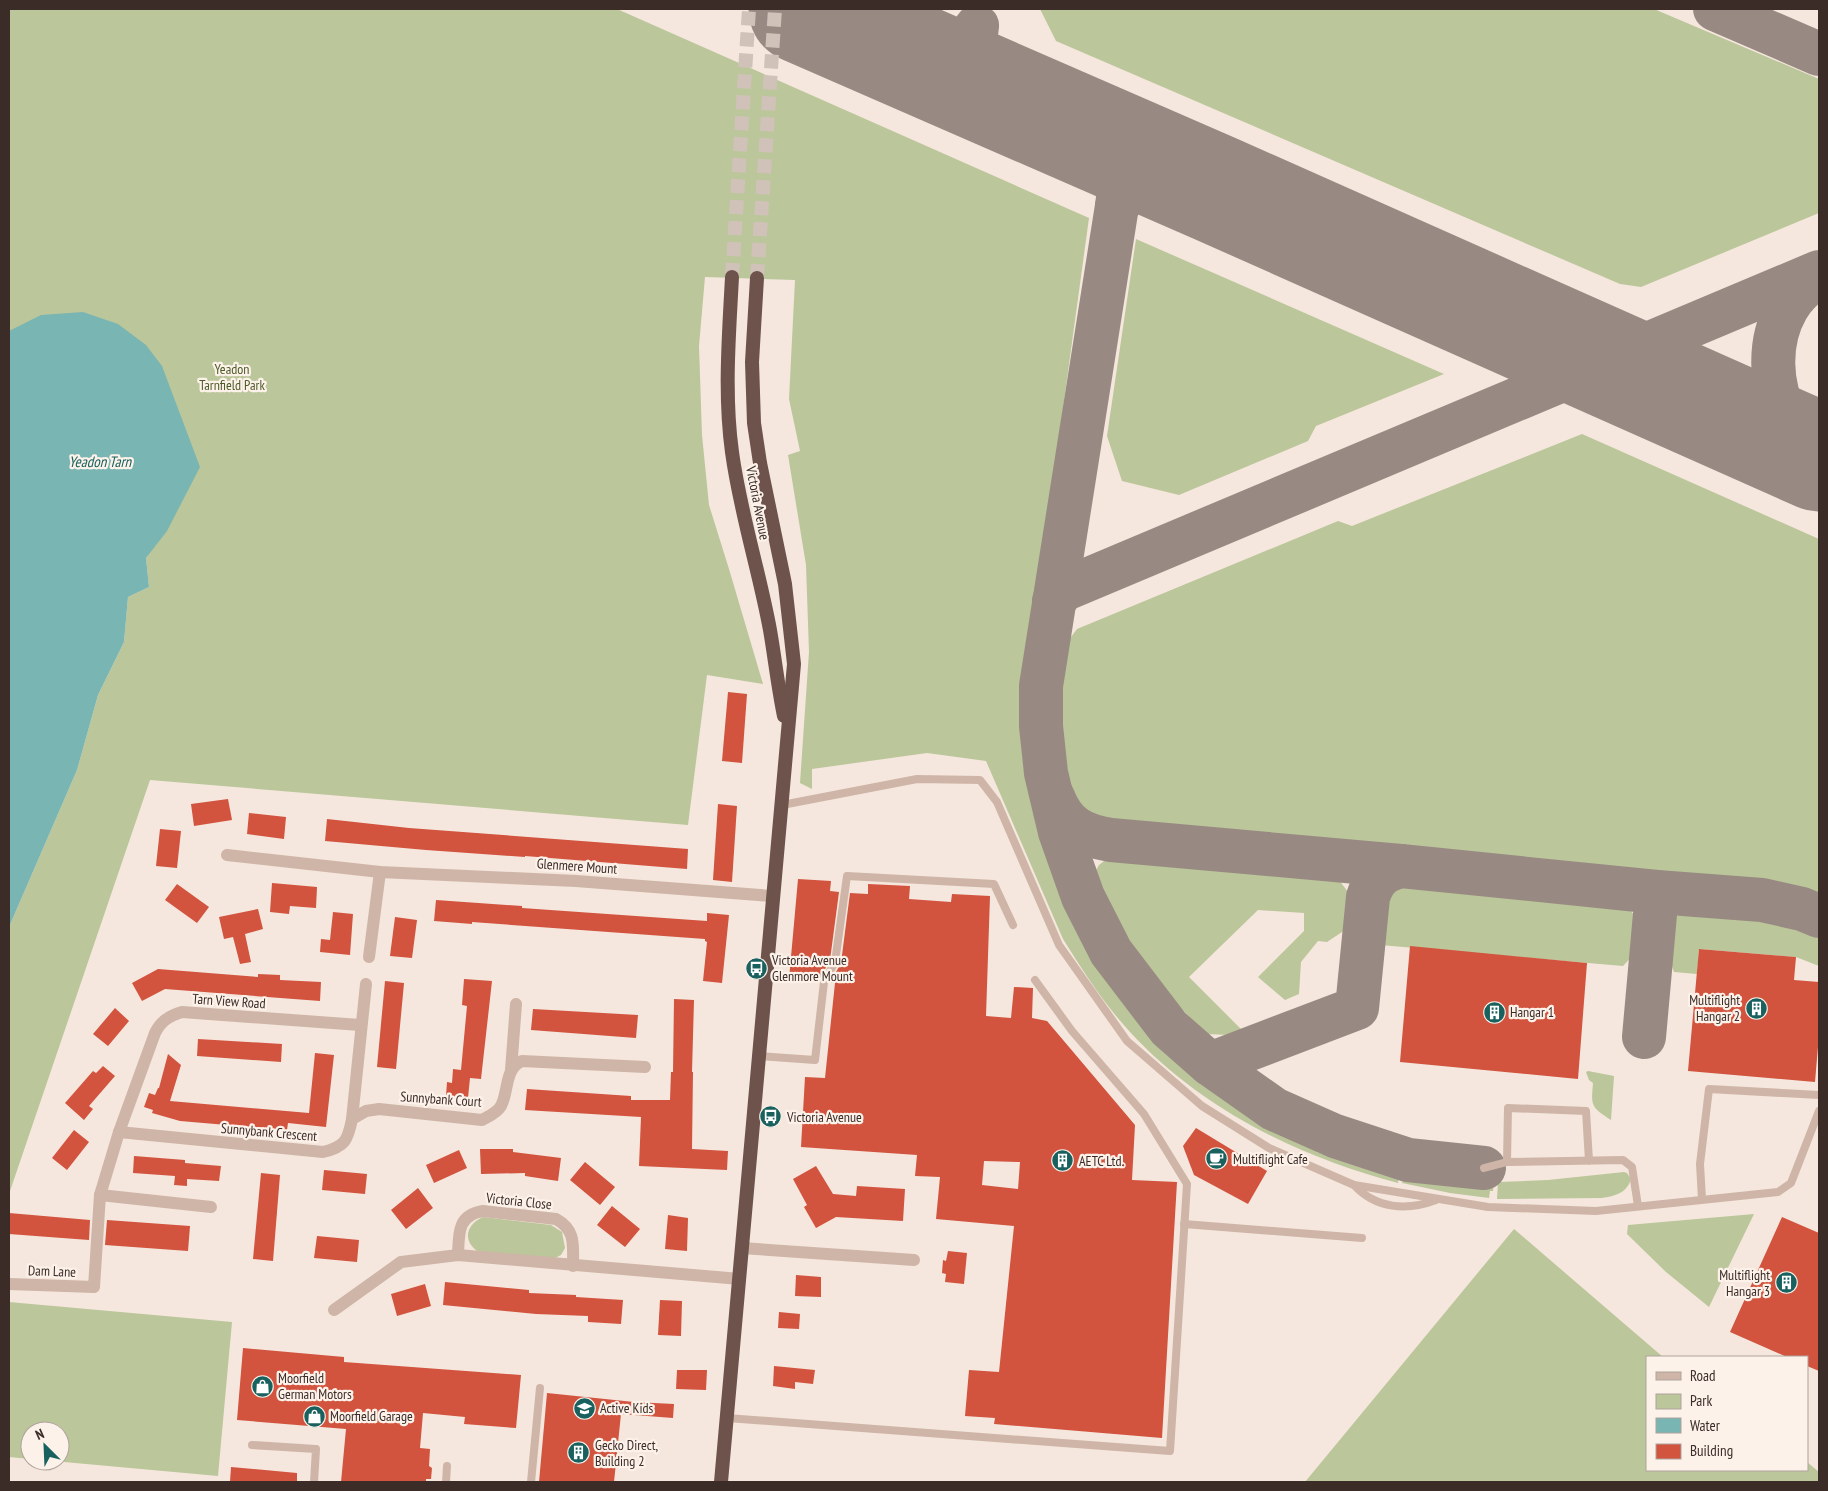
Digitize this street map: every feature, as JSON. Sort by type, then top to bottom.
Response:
[{"type":"highway","name":"Victoria Avenue","points":[[732,277],[727,382],[732,451],[752,556],[770,630],[776,676],[788,731]]},
{"type":"highway","name":"Victoria Avenue","points":[[721,1482],[794,664],[786,593],[760,463],[754,422],[752,362],[757,278]]},
{"type":"street","name":"Glenmere Mount","points":[[227,855],[380,872],[576,881],[772,896]]},
{"type":"street","points":[[369,957],[380,872]]},
{"type":"street","name":"Sunnybank Crescent","points":[[118,1132],[323,1152],[333,1150],[342,1145],[347,1139],[352,1119],[360,1025],[366,984]]},
{"type":"street","name":"Sunnybank Court","points":[[352,1119],[366,1111],[379,1109],[482,1120],[493,1114],[501,1106],[511,1070],[516,1004]]},
{"type":"street","name":"Tarn View Road","points":[[94,1287],[100,1195],[118,1132],[159,1025],[172,1015],[182,1012],[360,1025]]},
{"type":"street","points":[[511,1070],[515,1064],[522,1062],[646,1067]]},
{"type":"street","points":[[100,1195],[211,1207]]},
{"type":"street","name":"Victoria Close","points":[[458,1255],[459,1233],[462,1224],[468,1216],[475,1212],[483,1211],[556,1219],[566,1224],[573,1242],[572,1266]]},
{"type":"street","points":[[742,1248],[914,1260]]},
{"type":"street","points":[[334,1310],[401,1262],[458,1255],[740,1279]]},
{"type":"street","name":"Dam Lane","points":[[9,1284],[94,1287]]},
{"type":"lane","points":[[782,805],[917,779],[980,780],[997,802],[1059,945],[1127,1041],[1202,1106],[1235,1127],[1269,1148],[1354,1185],[1492,1208],[1596,1211],[1778,1192],[1791,1183],[1819,1111]]},
{"type":"lane","points":[[758,1056],[815,1060],[824,982],[835,962],[847,876],[994,884],[1013,924]]},
{"type":"lane","points":[[727,1418],[1170,1451],[1187,1184],[1144,1114],[1072,1031],[1035,980]]},
{"type":"lane","points":[[1702,1199],[1700,1164],[1709,1089],[1819,1096]]},
{"type":"lane","points":[[1507,1162],[1508,1108],[1586,1111],[1589,1161]]},
{"type":"lane","points":[[1484,1168],[1507,1162],[1623,1160],[1632,1167],[1638,1206]]},
{"type":"lane","points":[[1354,1185],[1364,1195],[1376,1202],[1401,1206],[1422,1205],[1438,1199]]},
{"type":"lane","points":[[1184,1224],[1362,1238]]},
{"type":"lane","points":[[531,1482],[540,1388]]},
{"type":"lane","points":[[252,1445],[316,1449],[314,1482]]},
{"type":"lane","points":[[446,1482],[447,1466]]},
{"type":"green space","name":"Yeadon Tarnfield Park","points":[[9,9],[617,9],[1089,218],[1026,679],[1024,766],[1035,819],[1055,881],[1079,932],[1112,984],[1150,1029],[1196,1073],[1201,1073],[1204,1081],[1225,1096],[1313,1143],[1317,1152],[1343,1161],[1359,1160],[1400,1170],[1398,1183],[1324,1159],[1288,1144],[1253,1126],[1187,1084],[1130,1032],[1103,999],[1063,939],[986,761],[927,753],[812,769],[812,789],[800,783],[809,652],[806,565],[788,455],[800,451],[789,399],[795,280],[705,277],[699,346],[702,435],[709,505],[763,684],[707,675],[688,825],[150,780],[9,1194],[9,927],[77,770],[98,695],[124,642],[128,597],[149,587],[146,558],[170,524],[9,418]]},
{"type":"green space","points":[[1040,9],[1654,9],[1819,79],[1819,213],[1641,287],[1620,284],[1056,41]]},
{"type":"green space","points":[[1136,239],[1444,374],[1316,426],[1308,441],[1179,495],[1122,481],[1107,436]]},
{"type":"green space","points":[[1582,434],[1819,539],[1819,897],[1795,886],[1094,822],[1074,807],[1067,781],[1061,727],[1062,649],[1077,629],[1338,521],[1352,526]]},
{"type":"green space","points":[[1109,857],[1336,876],[1354,900],[1348,928],[1327,942],[1318,941],[1301,962],[1299,994],[1285,1000],[1258,977],[1304,931],[1304,913],[1258,910],[1189,977],[1242,1030],[1229,1035],[1206,1034],[1165,992],[1126,939],[1093,876],[1099,865]]},
{"type":"green space","points":[[1404,885],[1425,885],[1614,903],[1629,908],[1639,922],[1641,939],[1638,950],[1623,966],[1380,945],[1377,925],[1378,909],[1387,897]]},
{"type":"green space","points":[[1682,912],[1775,916],[1819,933],[1819,966],[1796,957],[1699,949],[1697,974],[1674,972],[1665,948],[1668,923]]},
{"type":"green space","points":[[1586,1072],[1614,1076],[1611,1120],[1599,1112],[1594,1105],[1592,1097],[1593,1083],[1589,1080]]},
{"type":"green space","points":[[1405,1171],[1449,1179],[1494,1181],[1493,1191],[1490,1191],[1489,1198],[1450,1193],[1402,1183]]},
{"type":"green space","points":[[1624,1172],[1631,1179],[1627,1188],[1616,1195],[1607,1197],[1497,1199],[1498,1182],[1548,1180]]},
{"type":"green space","points":[[1754,1214],[1709,1307],[1666,1272],[1627,1234],[1628,1225]]},
{"type":"green space","points":[[483,1217],[551,1225],[562,1232],[565,1248],[561,1255],[555,1258],[480,1253],[470,1244],[468,1234],[472,1224]]},
{"type":"green space","points":[[1514,1229],[1662,1356],[1646,1356],[1646,1471],[1808,1471],[1808,1463],[1819,1472],[1819,1482],[1305,1482]]},
{"type":"green space","points":[[9,1302],[232,1322],[218,1476],[70,1463],[70,1421],[20,1421],[20,1458],[9,1457]]},
{"type":"water","name":"Yeadon Tarn","points":[[83,312],[118,324],[146,345],[162,366],[200,467],[167,531],[146,558],[149,587],[128,597],[124,642],[98,695],[77,770],[9,927],[9,331],[41,315]]},
{"type":"building","points":[[728,692],[747,694],[742,763],[722,761]]},
{"type":"building","points":[[228,799],[232,820],[194,826],[191,804]]},
{"type":"building","points":[[718,804],[737,806],[732,882],[713,880]]},
{"type":"building","points":[[249,813],[286,817],[284,839],[247,834]]},
{"type":"building","points":[[327,819],[409,828],[688,849],[687,869],[325,841]]},
{"type":"building","points":[[160,829],[181,831],[177,868],[156,866]]},
{"type":"building","points":[[798,879],[831,881],[830,891],[839,892],[830,960],[818,982],[789,979]]},
{"type":"building","points":[[272,883],[317,887],[316,908],[290,906],[289,914],[270,912]]},
{"type":"building","points":[[177,884],[209,907],[197,923],[165,900]]},
{"type":"building","name":"AETC Ltd.","points":[[868,884],[910,886],[909,899],[951,902],[952,894],[990,896],[986,1016],[1011,1018],[1014,987],[1033,988],[1032,1018],[1047,1021],[1135,1125],[1132,1180],[1177,1182],[1162,1438],[994,1424],[995,1418],[965,1416],[969,1370],[999,1372],[1014,1226],[936,1219],[940,1177],[915,1176],[917,1155],[801,1147],[805,1077],[825,1078],[835,983],[830,983],[841,963],[850,893],[868,894]],"holes":[[[984,1161],[1020,1162],[1018,1189],[982,1185]]]},
{"type":"building","points":[[436,900],[707,921],[707,913],[729,915],[722,983],[703,981],[707,942],[705,939],[472,922],[472,924],[434,921]]},
{"type":"building","points":[[258,909],[263,929],[245,934],[251,962],[240,964],[233,937],[224,939],[219,917]]},
{"type":"building","points":[[333,912],[353,914],[350,955],[320,952],[321,939],[330,940]]},
{"type":"building","points":[[395,917],[417,920],[412,958],[390,956]]},
{"type":"building","name":"Hangar 1","points":[[1410,946],[1587,963],[1578,1079],[1400,1062]]},
{"type":"building","name":"Multiflight Hangar 2","points":[[1699,949],[1796,957],[1794,980],[1819,982],[1819,1035],[1815,1082],[1688,1071]]},
{"type":"building","points":[[158,969],[258,977],[258,974],[280,975],[280,980],[321,982],[320,1001],[165,989],[142,1001],[132,983]]},
{"type":"building","points":[[464,979],[492,981],[481,1079],[470,1078],[468,1098],[446,1096],[447,1082],[452,1083],[453,1069],[461,1070],[467,1006],[462,1005]]},
{"type":"building","points":[[385,981],[404,983],[396,1069],[377,1067]]},
{"type":"building","points":[[674,999],[694,1000],[692,1149],[728,1151],[727,1170],[639,1166],[641,1117],[525,1110],[527,1089],[631,1096],[631,1100],[670,1100],[671,1072],[673,1072]]},
{"type":"building","points":[[115,1008],[129,1021],[108,1046],[93,1034]]},
{"type":"building","points":[[533,1009],[638,1015],[636,1038],[531,1030]]},
{"type":"building","points":[[198,1039],[282,1044],[281,1062],[197,1056]]},
{"type":"building","points":[[315,1053],[334,1055],[326,1127],[288,1123],[287,1130],[180,1121],[152,1113],[153,1110],[144,1107],[149,1093],[155,1095],[159,1088],[168,1054],[181,1065],[170,1101],[309,1113]]},
{"type":"building","points":[[103,1066],[115,1076],[89,1106],[93,1109],[84,1120],[65,1103],[93,1071],[96,1073]]},
{"type":"building","name":"Multiflight Cafe","points":[[1196,1128],[1267,1171],[1248,1204],[1194,1175],[1183,1146]]},
{"type":"building","points":[[74,1130],[89,1142],[67,1170],[52,1158]]},
{"type":"building","points":[[480,1149],[513,1149],[513,1152],[561,1158],[558,1181],[525,1176],[525,1173],[481,1174]]},
{"type":"building","points":[[459,1150],[467,1168],[434,1183],[426,1165]]},
{"type":"building","points":[[134,1156],[185,1160],[185,1163],[221,1166],[219,1181],[187,1179],[187,1186],[174,1185],[175,1176],[133,1173]]},
{"type":"building","points":[[585,1162],[615,1187],[600,1205],[570,1180]]},
{"type":"building","points":[[816,1166],[833,1194],[856,1196],[857,1186],[905,1189],[903,1221],[836,1217],[816,1228],[804,1207],[807,1205],[793,1179]]},
{"type":"building","points":[[324,1170],[367,1174],[365,1194],[322,1190]]},
{"type":"building","points":[[261,1173],[280,1175],[273,1261],[253,1259]]},
{"type":"building","points":[[418,1188],[433,1208],[406,1229],[391,1210]]},
{"type":"building","points":[[612,1206],[640,1229],[625,1247],[597,1225]]},
{"type":"building","points":[[9,1213],[90,1220],[89,1240],[9,1234]]},
{"type":"building","points":[[668,1215],[688,1218],[687,1251],[665,1249]]},
{"type":"building","name":"Multiflight Hangar 3","points":[[1782,1217],[1819,1233],[1819,1371],[1808,1366],[1808,1356],[1785,1356],[1730,1332]]},
{"type":"building","points":[[107,1220],[190,1226],[188,1251],[105,1245]]},
{"type":"building","points":[[317,1236],[359,1240],[357,1262],[314,1258]]},
{"type":"building","points":[[948,1251],[967,1253],[964,1284],[945,1282],[946,1274],[942,1273],[943,1260],[946,1261]]},
{"type":"building","points":[[796,1275],[821,1277],[821,1297],[795,1296]]},
{"type":"building","points":[[445,1282],[529,1290],[529,1293],[623,1300],[621,1324],[588,1322],[588,1316],[536,1314],[443,1305]]},
{"type":"building","points":[[425,1284],[431,1306],[397,1316],[391,1294]]},
{"type":"building","points":[[660,1300],[682,1301],[681,1336],[658,1335]]},
{"type":"building","points":[[779,1312],[800,1314],[799,1329],[778,1328]]},
{"type":"building","points":[[243,1348],[344,1357],[344,1362],[521,1375],[516,1428],[464,1424],[465,1417],[423,1413],[420,1448],[430,1449],[429,1466],[432,1468],[431,1479],[426,1479],[426,1482],[341,1482],[346,1429],[237,1420]]},
{"type":"building","points":[[774,1366],[815,1370],[813,1384],[795,1382],[795,1389],[773,1386]]},
{"type":"building","points":[[677,1370],[707,1370],[706,1390],[676,1389]]},
{"type":"building","name":"Gecko Direct, Building 2","points":[[547,1393],[674,1404],[673,1418],[621,1414],[614,1482],[539,1482]]},
{"type":"building","points":[[231,1467],[297,1473],[297,1482],[230,1482]]},
{"type":"taxiway","points":[[1715,9],[1819,54]]},
{"type":"taxiway","points":[[899,51],[924,56],[948,53],[963,44],[977,26],[975,56],[978,71],[986,84],[1003,96]]},
{"type":"taxiway","points":[[1068,124],[1100,146],[1112,160],[1119,178],[1117,206],[1133,188],[1142,182],[1152,179],[1174,178],[1216,189]]},
{"type":"taxiway","points":[[1117,206],[1041,686],[1041,726],[1046,773],[1060,832],[1083,897],[1111,952],[1169,1028],[1210,1064],[1274,1109],[1335,1136],[1408,1160],[1484,1168]]},
{"type":"taxiway","points":[[1054,601],[1063,590],[1819,272]]},
{"type":"taxiway","points":[[1819,275],[1794,298],[1787,308],[1776,335],[1773,364],[1777,392],[1788,419],[1798,433],[1819,452]]},
{"type":"taxiway","points":[[1487,309],[1504,320],[1522,339],[1528,356],[1528,367]]},
{"type":"taxiway","points":[[1529,328],[1563,340],[1600,345],[1633,344]]},
{"type":"taxiway","points":[[1573,380],[1616,380],[1655,387],[1682,396]]},
{"type":"taxiway","points":[[1053,797],[1062,815],[1075,828],[1082,832],[1111,840],[1401,866],[1657,892],[1762,900],[1802,909],[1819,916]]},
{"type":"taxiway","points":[[1210,1064],[1357,1008],[1368,897],[1373,885],[1380,876],[1389,870],[1401,866]]},
{"type":"taxiway","points":[[1644,1037],[1657,892]]},
{"type":"runway","points":[[803,9],[1216,189],[1819,457]]},
{"type":"tunnel","points":[[732,277],[749,9]]},
{"type":"tunnel","points":[[757,278],[775,9]]},
{"type":"place","name":"Victoria Avenue Glenmore Mount","points":[[756,968]]},
{"type":"place","name":"Multiflight Hangar 2","points":[[1756,1008]]},
{"type":"place","name":"Hangar 1","points":[[1494,1012]]},
{"type":"place","name":"Victoria Avenue","points":[[771,1117]]},
{"type":"place","name":"Multiflight Cafe","points":[[1217,1159]]},
{"type":"place","name":"AETC Ltd.","points":[[1063,1161]]},
{"type":"place","name":"Multiflight Hangar 3","points":[[1786,1283]]},
{"type":"place","name":"Moorfield German Motors","points":[[262,1386]]},
{"type":"place","name":"Active Kids","points":[[584,1408]]},
{"type":"place","name":"Moorfield Garage","points":[[314,1416]]},
{"type":"place","name":"Gecko Direct, Building 2","points":[[579,1453]]}]
